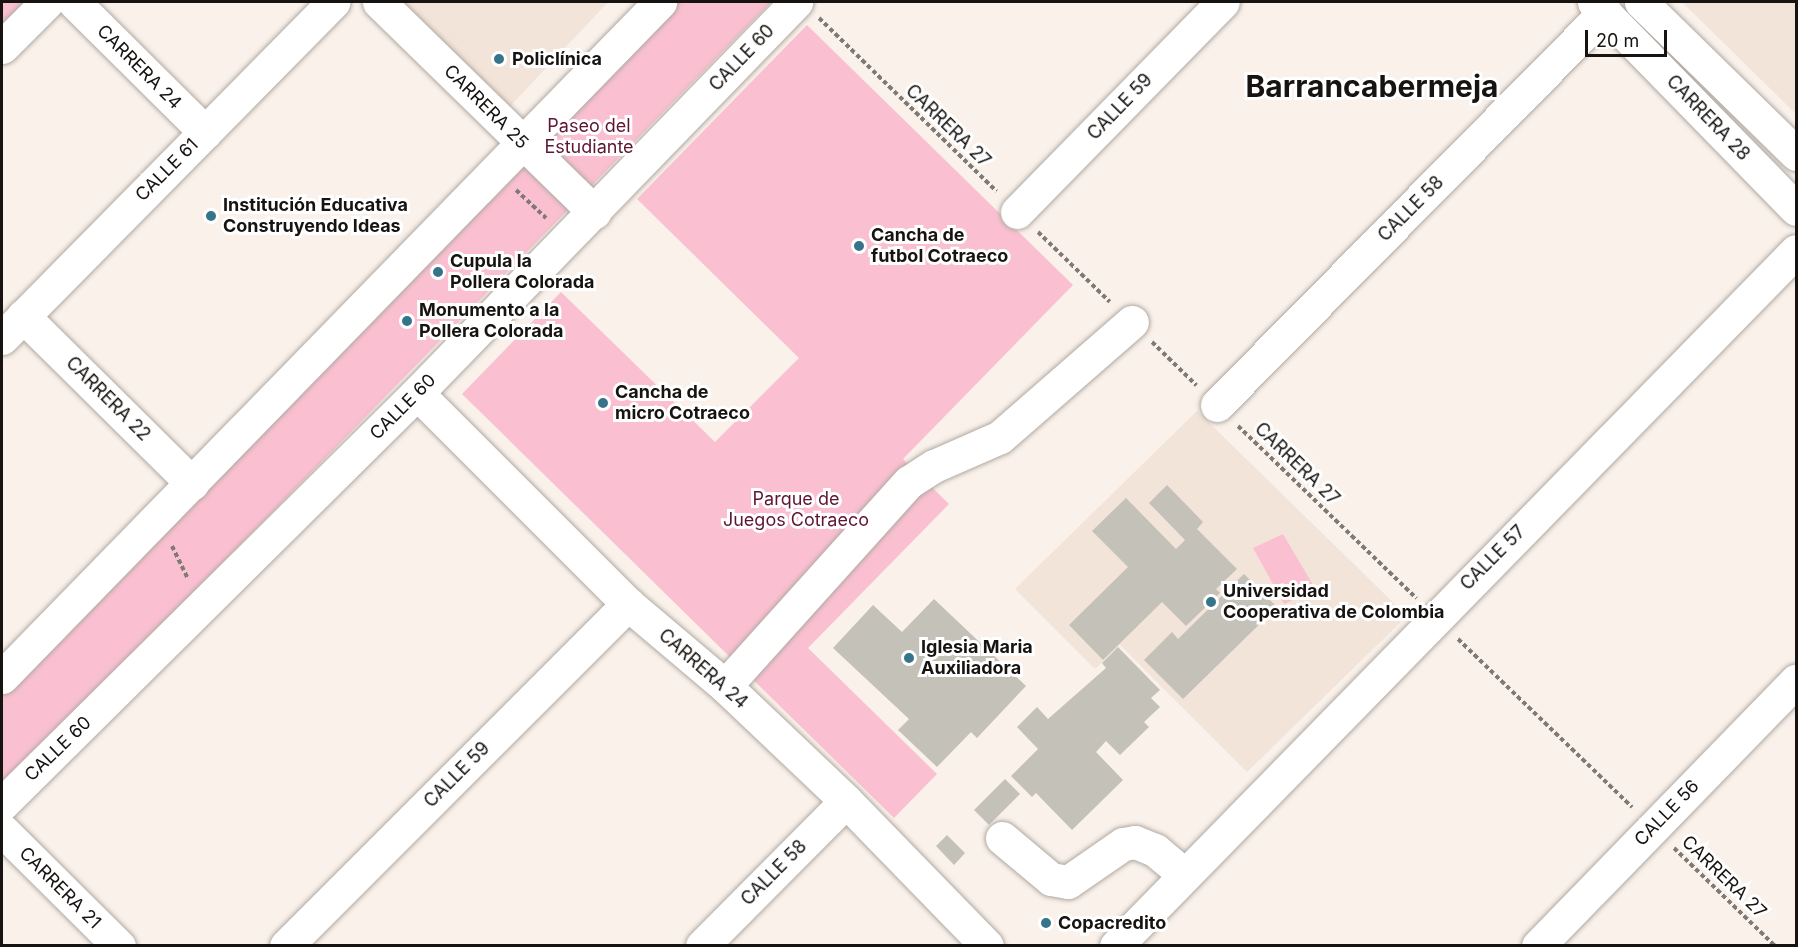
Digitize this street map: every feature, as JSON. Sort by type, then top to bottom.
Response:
[{"type":"street","points":[[2,47],[47,2]]},
{"type":"street","name":"CARRERA 24","points":[[74,2],[205,132]]},
{"type":"street","name":"CALLE 61","points":[[12,327],[333,2]]},
{"type":"street","name":"CARRERA 25","points":[[379,2],[594,212]]},
{"type":"street","points":[[2,678],[660,2]]},
{"type":"street","name":"CALLE 59","points":[[1017,212],[1223,2]]},
{"type":"street","name":"CARRERA 28","points":[[1641,2],[1797,154]]},
{"type":"street","name":"CARRERA 28","points":[[1600,7],[1797,209]]},
{"type":"street","name":"CALLE 58","points":[[1217,405],[1600,7]]},
{"type":"street","name":"CALLE 60","points":[[2,804],[417,393],[594,212],[807,9]]},
{"type":"street","name":"CALLE 57","points":[[1116,945],[1436,616],[1797,251]]},
{"type":"street","points":[[725,686],[909,482],[934,466],[1000,437],[1131,322]]},
{"type":"street","name":"CARRERA 22","points":[[12,327],[192,483]]},
{"type":"street","name":"CARRERA 24","points":[[417,393],[628,604],[725,686],[846,801],[987,945]]},
{"type":"street","name":"CALLE 59","points":[[286,945],[628,604]]},
{"type":"street","name":"CALLE 56","points":[[1538,945],[1797,681]]},
{"type":"street","name":"CALLE 58","points":[[702,945],[846,801]]},
{"type":"street","name":"CARRERA 21","points":[[2,830],[119,945]]},
{"type":"street","points":[[1002,838],[1051,879],[1068,882],[1123,844],[1135,842],[1155,850],[1185,875]]},
{"type":"path","name":"CARRERA 27","points":[[807,9],[1775,945]]},
{"type":"path","points":[[152,524],[171,544],[185,577],[209,601]]},
{"type":"shaded area","name":"Policlínica","points":[[386,2],[608,2],[500,117]]},
{"type":"shaded area","points":[[1682,2],[1796,2],[1796,114]]},
{"type":"shaded area","name":"Universidad Cooperativa de Colombia","points":[[1197,411],[1407,616],[1247,772],[1120,645],[1095,669],[1015,589]]},
{"type":"green space","points":[[2,2],[32,2],[2,31]]},
{"type":"green space","name":"Paseo del Estudiante","points":[[671,2],[771,2],[2,789],[2,693]]},
{"type":"green space","name":"Parque de Juegos Cotraeco","points":[[807,25],[1073,285],[903,459],[949,504],[808,648],[937,774],[894,818],[462,394],[561,292],[715,442],[799,358],[637,199]]},
{"type":"green space","points":[[1283,534],[1316,590],[1284,604],[1253,548]]},
{"type":"building","points":[[1167,485],[1203,522],[1197,529],[1237,569],[1216,589],[1220,593],[1186,626],[1162,602],[1103,660],[1069,625],[1128,567],[1092,531],[1126,498],[1176,549],[1185,540],[1149,503]]},
{"type":"building","points":[[1244,574],[1277,607],[1183,699],[1144,660],[1172,632],[1178,639]]},
{"type":"building","name":"Iglesia Maria Auxiliadora","points":[[934,599],[1026,686],[977,738],[971,732],[937,767],[898,730],[909,719],[833,648],[873,605],[902,632]]},
{"type":"building","points":[[1118,647],[1160,690],[1151,698],[1160,707],[1144,722],[1149,727],[1120,755],[1106,741],[1096,752],[1123,780],[1072,830],[1036,793],[1032,797],[1011,776],[1038,749],[1017,727],[1037,707],[1048,719],[1106,668],[1102,663]]},
{"type":"building","points":[[1005,779],[1020,794],[989,825],[974,810]]},
{"type":"building","points":[[947,835],[965,853],[954,865],[936,846]]},
{"type":"place","name":"Policlínica","points":[[499,59]]},
{"type":"place","name":"Institución Educativa Construyendo Ideas","points":[[211,216]]},
{"type":"place","name":"Cancha de futbol Cotraeco","points":[[859,246]]},
{"type":"place","name":"Cupula la Pollera Colorada","points":[[438,272]]},
{"type":"place","name":"Monumento a la Pollera Colorada","points":[[407,321]]},
{"type":"place","name":"Cancha de micro Cotraeco","points":[[603,403]]},
{"type":"place","name":"Universidad Cooperativa de Colombia","points":[[1211,602]]},
{"type":"place","name":"Iglesia Maria Auxiliadora","points":[[909,658]]},
{"type":"place","name":"Copacredito","points":[[1046,923]]},
{"type":"district","name":"Barrancabermeja","points":[[1372,86]]}]
